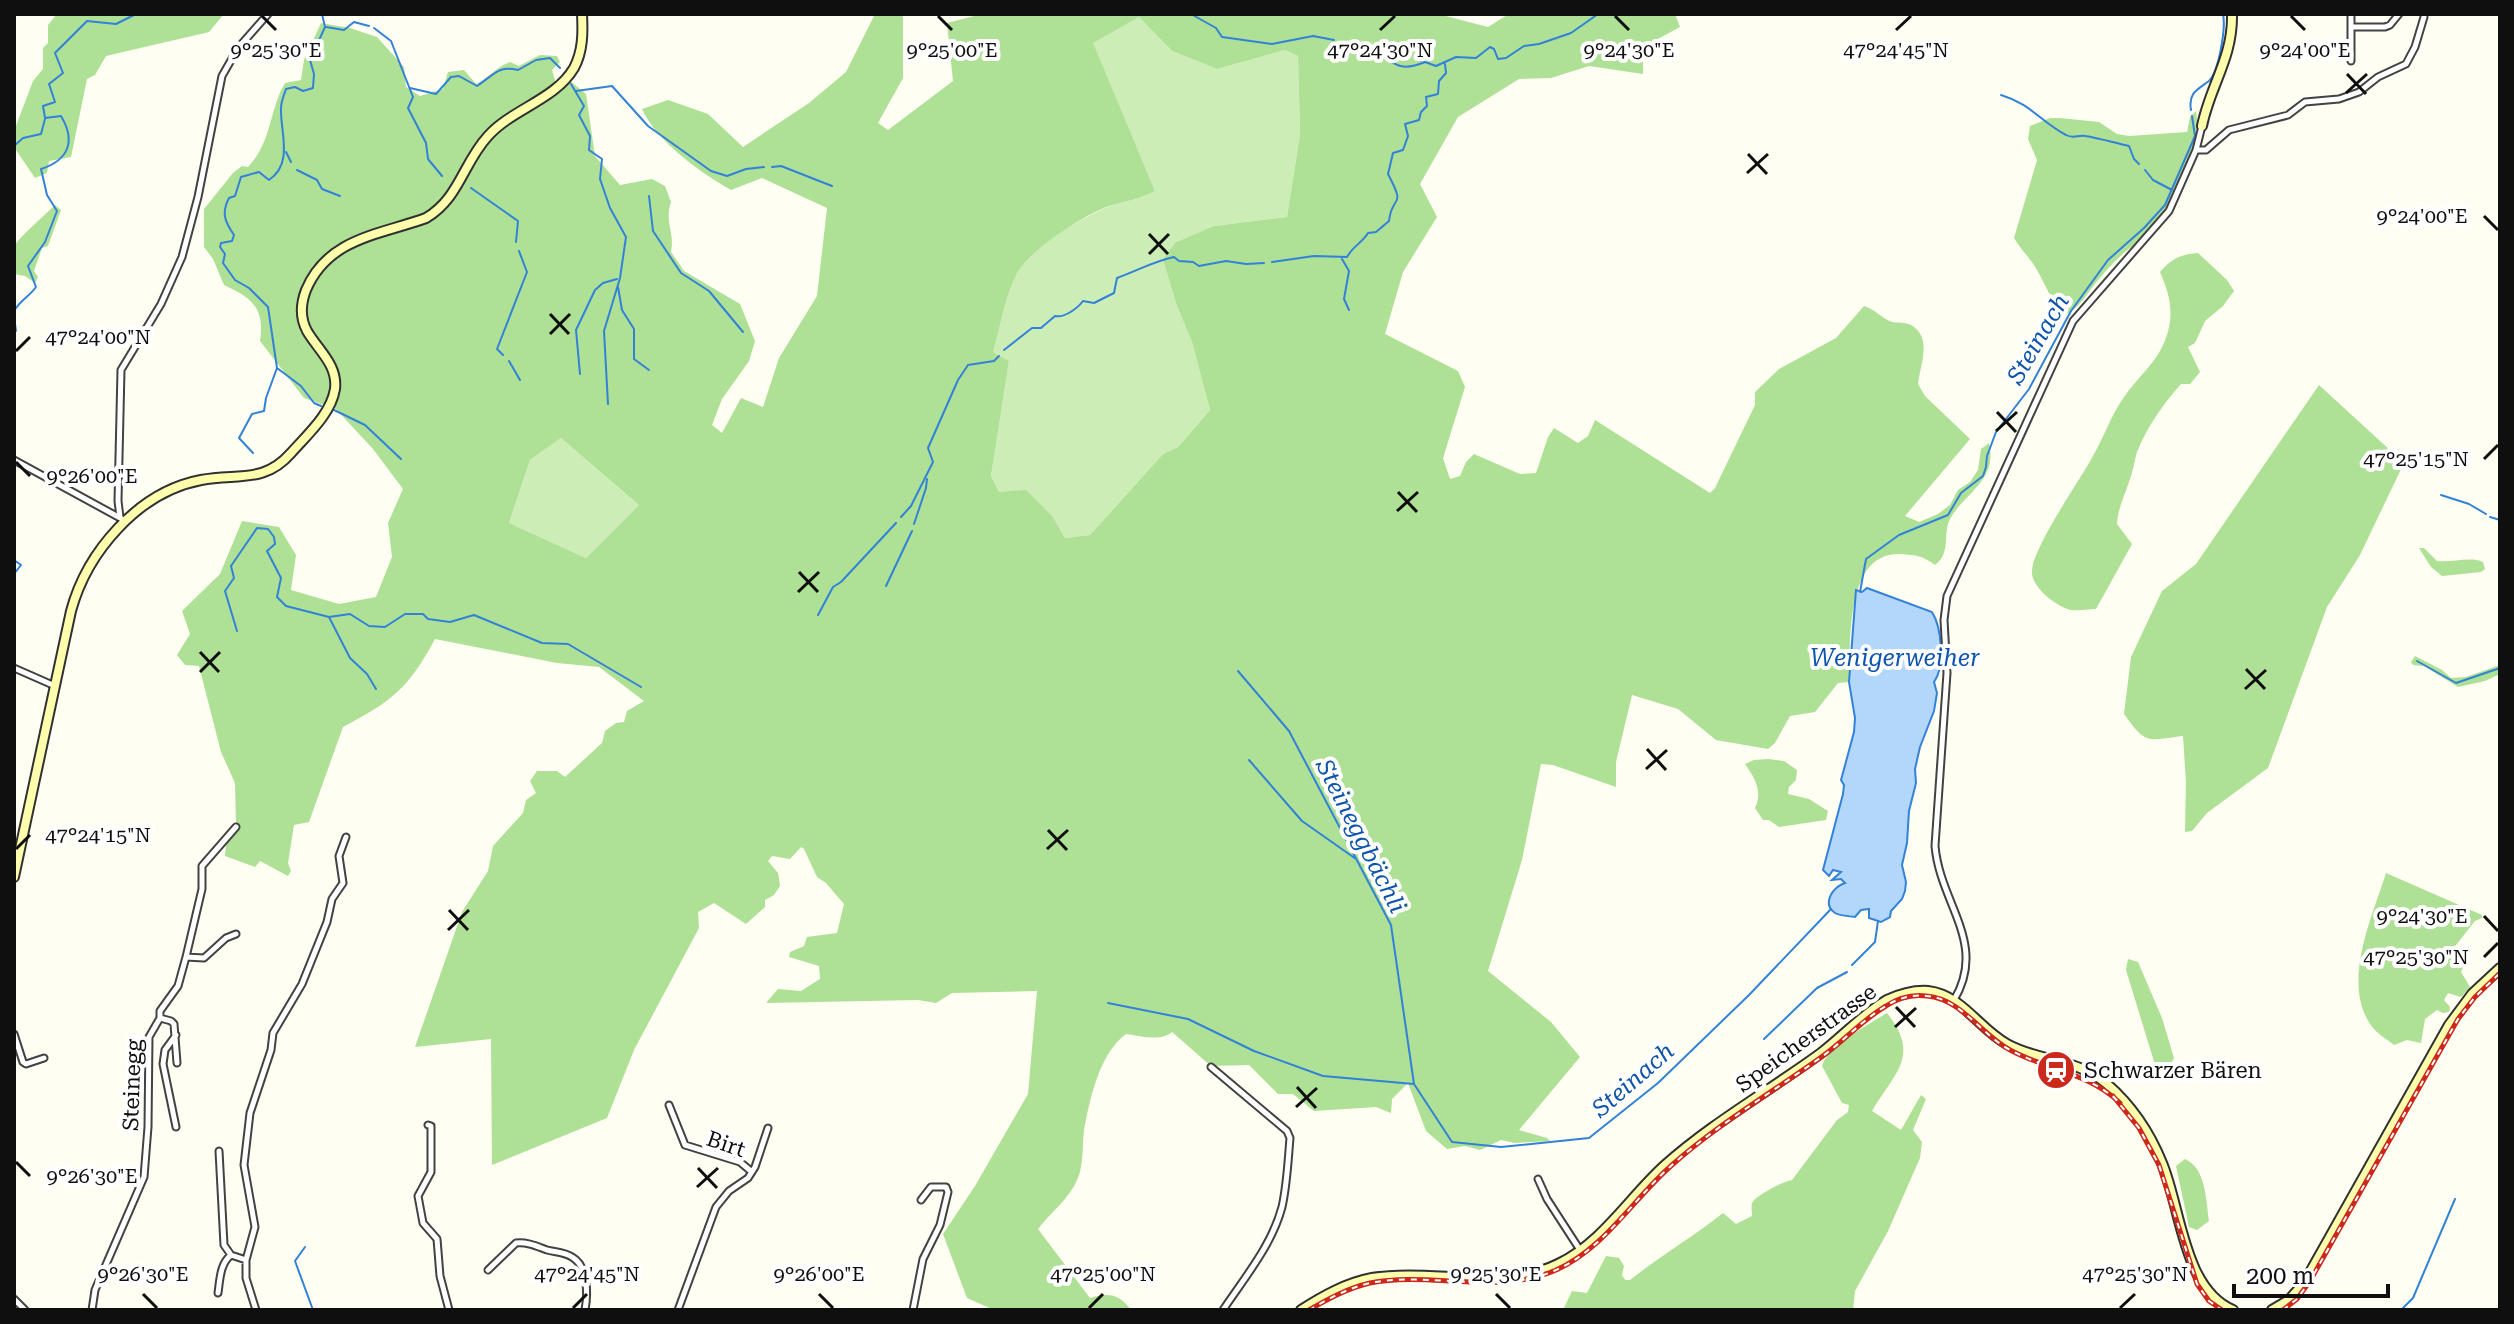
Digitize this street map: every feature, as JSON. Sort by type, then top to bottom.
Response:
[{"type":"main road","points":[[14,877],[16,854],[78,588],[95,557],[123,520],[155,499],[183,485],[206,479],[254,475],[272,470],[289,456],[321,418],[333,399],[336,385],[331,365],[305,328],[301,313],[305,292],[324,260],[345,246],[438,211],[448,201],[487,137],[555,88],[571,72],[582,45],[582,14]]},
{"type":"main road","points":[[2202,126],[2230,46],[2232,14]]},
{"type":"main road","points":[[2272,1310],[2289,1300],[2304,1283],[2449,1025],[2472,994],[2500,968]]},
{"type":"main road","name":"Speicherstrasse","points":[[1301,1310],[1336,1290],[1370,1279],[1518,1275],[1554,1266],[1581,1250],[1652,1177],[1685,1149],[1819,1054],[1881,1004],[1898,995],[1918,991],[1934,992],[1954,1000],[2008,1045],[2078,1066],[2103,1081],[2118,1095],[2145,1130],[2162,1161],[2197,1274],[2211,1296],[2233,1310]]},
{"type":"street","points":[[123,520],[118,501],[121,370],[161,304],[182,257],[198,197],[222,76],[238,48],[268,14]]},
{"type":"street","points":[[2351,14],[2351,61]]},
{"type":"street","points":[[2351,27],[2385,27],[2399,14]]},
{"type":"street","points":[[2196,150],[2206,150],[2229,130],[2290,114],[2305,102],[2339,99],[2359,92],[2378,77],[2406,64],[2424,17]]},
{"type":"street","points":[[1954,1000],[1964,981],[1967,955],[1959,922],[1938,869],[1935,846],[1947,688],[1944,617],[1947,596],[2073,321],[2164,217],[2177,196],[2196,150],[2202,126]]},
{"type":"street","points":[[14,460],[123,520]]},
{"type":"street","points":[[14,668],[55,686]]},
{"type":"street","name":"Steinegg","points":[[92,1310],[95,1290],[144,1177],[149,1037],[160,1018],[160,1011],[178,986],[202,889],[202,866],[236,827]]},
{"type":"street","points":[[256,1310],[246,1278],[246,1260],[255,1227],[246,1181],[245,1145],[250,1113],[271,1050],[273,1033],[302,984],[327,922],[332,899],[343,883],[339,856],[346,837]]},
{"type":"street","points":[[186,957],[204,958],[226,938],[236,934]]},
{"type":"street","points":[[160,1018],[171,1021],[176,1035],[177,1063]]},
{"type":"street","points":[[14,1034],[23,1062],[26,1064],[44,1058]]},
{"type":"street","points":[[176,1035],[165,1050],[163,1064],[176,1127]]},
{"type":"street","points":[[1211,1067],[1287,1131],[1290,1138],[1283,1204],[1277,1222],[1267,1245],[1223,1310]]},
{"type":"street","name":"Birt","points":[[669,1105],[685,1145],[729,1157],[752,1172]]},
{"type":"street","points":[[428,1125],[431,1126],[431,1172],[418,1196],[423,1223],[437,1239],[440,1276],[449,1310]]},
{"type":"street","points":[[678,1310],[716,1207],[752,1172],[761,1155],[768,1128]]},
{"type":"street","points":[[219,1151],[224,1245],[231,1255],[246,1260]]},
{"type":"street","points":[[1538,1179],[1554,1211],[1581,1250]]},
{"type":"street","points":[[913,1310],[923,1259],[940,1225],[948,1192],[946,1187],[931,1187],[921,1200]]},
{"type":"street","points":[[488,1270],[516,1243],[566,1254],[582,1268],[587,1299],[585,1310]]},
{"type":"street","points":[[218,1293],[224,1262],[231,1255]]},
{"type":"street","points":[[14,1299],[25,1310]]},
{"type":"green space","points":[[57,14],[224,14],[209,32],[106,56],[95,75],[87,79],[71,157],[49,161],[47,173],[35,178],[14,147],[14,131],[33,81],[43,69],[48,25]]},
{"type":"green space","points":[[875,14],[900,14],[903,17],[903,78],[878,123],[888,130],[953,81],[947,23],[982,14],[1438,14],[1488,27],[1509,14],[1675,14],[1680,27],[1643,47],[1643,74],[1589,66],[1551,78],[1519,79],[1458,117],[1420,184],[1437,217],[1403,272],[1385,334],[1458,371],[1465,387],[1443,458],[1450,479],[1460,476],[1466,462],[1474,454],[1520,474],[1536,473],[1554,428],[1578,443],[1588,436],[1595,420],[1710,493],[1755,405],[1755,392],[1779,369],[1836,338],[1864,306],[1892,322],[1909,324],[1918,330],[1924,352],[1918,384],[1925,396],[1970,439],[1905,516],[1919,522],[1950,505],[1958,490],[1970,482],[1978,470],[1981,449],[1989,443],[1989,467],[1985,477],[1950,519],[1945,549],[1935,565],[1919,556],[1901,554],[1882,557],[1869,567],[1854,603],[1849,682],[1838,683],[1815,712],[1790,716],[1775,743],[1768,749],[1716,740],[1678,709],[1632,695],[1616,762],[1616,787],[1553,765],[1541,764],[1522,860],[1488,971],[1551,1022],[1580,1057],[1519,1130],[1550,1141],[1515,1143],[1501,1140],[1480,1150],[1465,1146],[1447,1149],[1426,1131],[1408,1083],[1392,1099],[1391,1113],[1376,1107],[1314,1111],[1293,1094],[1278,1094],[1249,1065],[1211,1066],[1172,1032],[1156,1038],[1126,1034],[1109,1053],[1097,1078],[1084,1130],[1082,1162],[1074,1187],[1038,1229],[1090,1298],[1113,1296],[1131,1310],[994,1310],[967,1298],[943,1234],[975,1186],[1028,1094],[1037,991],[952,993],[936,1003],[918,1000],[766,1003],[778,989],[801,991],[820,979],[819,966],[789,957],[790,952],[804,946],[807,937],[837,933],[844,904],[817,877],[801,847],[790,859],[772,856],[768,861],[778,873],[780,886],[774,895],[765,900],[765,907],[746,924],[714,903],[698,912],[699,928],[634,1050],[607,1118],[492,1165],[491,1039],[415,1047],[462,912],[488,871],[493,846],[523,813],[526,800],[536,793],[530,781],[537,771],[557,771],[565,777],[602,743],[605,731],[616,723],[624,722],[627,711],[644,701],[599,667],[557,663],[435,639],[416,670],[397,692],[343,727],[309,822],[294,825],[288,876],[260,861],[255,867],[225,856],[227,837],[236,825],[235,783],[221,752],[199,666],[185,665],[177,655],[190,634],[182,611],[220,574],[242,521],[279,527],[296,555],[291,590],[339,604],[376,597],[392,557],[388,523],[403,489],[373,449],[336,409],[304,398],[260,341],[258,312],[249,300],[224,285],[204,247],[204,209],[233,173],[242,166],[248,167],[256,157],[285,83],[301,80],[304,60],[321,23],[377,37],[404,67],[406,87],[420,96],[443,89],[448,72],[464,70],[476,84],[510,62],[519,66],[540,55],[557,56],[560,62],[552,70],[558,90],[569,80],[586,94],[595,156],[620,185],[652,179],[665,186],[671,202],[671,252],[684,271],[740,304],[755,341],[749,361],[722,399],[712,425],[722,433],[741,398],[763,407],[779,358],[817,296],[827,208],[762,178],[731,190],[693,165],[669,144],[642,109],[668,100],[708,114],[743,147],[809,103],[846,72]],"holes":[[[1139,17],[1172,51],[1217,69],[1285,50],[1298,56],[1300,134],[1287,217],[1214,226],[1175,243],[1163,260],[1192,342],[1210,410],[1178,447],[1163,454],[1090,535],[1065,538],[1053,517],[1026,490],[999,492],[991,476],[1009,361],[993,352],[1010,289],[1026,261],[1047,242],[1086,217],[1155,191],[1093,43]],[[561,438],[639,505],[586,558],[509,523],[530,460]]]},
{"type":"green space","points":[[1139,17],[1172,51],[1217,69],[1285,50],[1298,56],[1300,134],[1287,217],[1214,226],[1163,260],[1192,342],[1210,410],[1178,447],[1163,454],[1090,535],[1065,538],[1053,517],[999,492],[991,476],[1009,361],[993,352],[1014,279],[1035,252],[1093,214],[1155,191],[1092,43]]},
{"type":"green space","points":[[2196,111],[2194,144],[2173,197],[2152,228],[2116,260],[2080,303],[2066,314],[2014,238],[2037,160],[2028,139],[2030,126],[2050,118],[2060,118],[2099,122],[2117,134],[2129,136],[2187,132],[2190,117]]},
{"type":"green space","points":[[55,205],[61,210],[48,246],[42,248],[34,271],[38,277],[35,283],[25,276],[14,274],[14,247]]},
{"type":"green space","points":[[2198,253],[2227,280],[2234,291],[2223,306],[2205,321],[2195,343],[2188,347],[2200,372],[2190,384],[2181,384],[2168,400],[2137,452],[2117,524],[2132,544],[2096,609],[2065,608],[2037,586],[2032,574],[2033,564],[2119,404],[2156,358],[2164,343],[2170,324],[2170,307],[2160,272],[2177,258]]},
{"type":"green space","points":[[2319,385],[2404,463],[2360,555],[2327,607],[2268,768],[2207,813],[2192,831],[2185,832],[2183,736],[2155,739],[2143,736],[2124,714],[2131,657],[2162,591],[2196,564]]},
{"type":"green space","points":[[561,438],[639,505],[586,558],[509,523],[530,460]]},
{"type":"green space","points":[[2419,548],[2424,548],[2437,561],[2478,560],[2483,562],[2485,569],[2442,576],[2431,567]]},
{"type":"green space","points":[[2415,656],[2451,678],[2466,677],[2500,665],[2500,674],[2458,687],[2424,666],[2413,665],[2411,662]]},
{"type":"green space","points":[[1768,759],[1784,761],[1797,770],[1796,780],[1789,787],[1788,794],[1809,799],[1828,811],[1826,820],[1779,827],[1769,820],[1763,820],[1755,808],[1757,785],[1745,764]]},
{"type":"green space","points":[[2386,873],[2482,915],[2452,950],[2466,960],[2461,972],[2470,987],[2461,997],[2448,993],[2444,1000],[2450,1007],[2449,1012],[2437,1010],[2425,1019],[2421,1043],[2407,1040],[2394,1045],[2378,1033],[2364,1012],[2359,993],[2362,952]]},
{"type":"green space","points":[[2128,959],[2138,962],[2162,1018],[2174,1058],[2169,1067],[2156,1068],[2126,970]]},
{"type":"green space","points":[[1887,1013],[1897,1028],[1903,1053],[1896,1074],[1872,1111],[1901,1130],[1921,1095],[1926,1099],[1913,1130],[1922,1142],[1920,1158],[1888,1231],[1855,1291],[1853,1310],[1563,1310],[1572,1291],[1587,1293],[1606,1256],[1619,1258],[1624,1266],[1622,1275],[1625,1280],[1630,1280],[1723,1213],[1736,1224],[1752,1216],[1755,1200],[1770,1189],[1792,1180],[1837,1120],[1848,1112],[1849,1105],[1842,1103],[1822,1066],[1826,1058],[1850,1036]]},
{"type":"green space","points":[[2185,1159],[2197,1170],[2206,1195],[2209,1221],[2197,1230],[2189,1227],[2176,1166]]},
{"type":"water","name":"Wenigerweiher","points":[[1867,588],[1932,612],[1941,647],[1940,667],[1934,682],[1937,693],[1934,711],[1915,769],[1916,783],[1902,865],[1905,891],[1890,917],[1881,922],[1869,918],[1869,909],[1861,910],[1855,917],[1835,913],[1829,900],[1833,891],[1845,883],[1841,879],[1832,880],[1841,872],[1833,870],[1829,876],[1823,870],[1843,794],[1841,780],[1854,732],[1849,682],[1856,590],[1862,592]]},
{"type":"waterway","points":[[14,311],[36,287],[28,266],[45,242],[57,211],[47,195],[41,169],[64,155],[69,141],[61,116],[45,118],[43,106],[55,102],[49,84],[63,73],[55,53],[87,21],[116,24],[136,14]]},
{"type":"waterway","points":[[253,453],[239,438],[252,414],[264,411],[277,368],[268,307],[249,288],[235,280],[223,263],[225,254],[221,243],[232,241],[234,235],[226,222],[225,208],[229,198],[235,196],[241,177],[259,172],[269,180],[277,173],[284,156],[282,101],[286,89],[295,87],[303,91],[313,88],[314,74],[310,60],[325,27],[322,14]]},
{"type":"waterway","points":[[1191,14],[1216,28],[1222,37],[1272,44],[1313,36],[1334,40]]},
{"type":"waterway","points":[[1342,44],[1367,53],[1375,52],[1404,67],[1425,62],[1436,66],[1456,57],[1476,58],[1490,47],[1498,59],[1506,58],[1524,46],[1571,33],[1598,14]]},
{"type":"waterway","name":"Steinach","points":[[2191,110],[2192,96],[2209,81],[2216,68],[2223,39],[2223,14]]},
{"type":"waterway","points":[[326,27],[344,30],[354,22],[369,26]]},
{"type":"waterway","points":[[374,28],[391,41],[413,97],[408,108],[426,143],[428,159],[442,176]]},
{"type":"waterway","points":[[410,88],[436,94],[451,77],[459,76],[477,86],[501,70],[518,70],[536,60],[550,58],[560,68]]},
{"type":"waterway","points":[[1272,262],[1314,256],[1347,257],[1368,233],[1376,232],[1389,221],[1397,200],[1388,174],[1393,153],[1403,150],[1408,136],[1405,124],[1419,120],[1427,106],[1426,97],[1438,94],[1439,81],[1446,73],[1445,64]]},
{"type":"waterway","points":[[571,84],[584,106],[579,115],[590,136],[589,150],[602,159],[600,179],[610,208],[626,237],[620,278],[604,331],[608,404]]},
{"type":"waterway","points":[[576,91],[612,86],[648,126],[711,171],[727,176],[764,167]]},
{"type":"waterway","points":[[2001,95],[2020,103],[2069,136],[2085,136],[2129,146],[2139,164]]},
{"type":"waterway","name":"Steinach","points":[[1860,592],[1866,559],[1899,535],[1948,515],[1961,493],[1983,476],[1996,432],[2029,389],[2071,311],[2108,260],[2165,205],[2195,136],[2192,116]]},
{"type":"waterway","points":[[14,146],[23,138],[41,134],[45,119]]},
{"type":"waterway","points":[[286,152],[291,162]]},
{"type":"waterway","points":[[772,167],[781,166],[832,186]]},
{"type":"waterway","points":[[297,170],[317,180],[322,189],[340,196]]},
{"type":"waterway","points":[[2145,170],[2153,180],[2172,190]]},
{"type":"waterway","points":[[471,188],[518,221],[516,242]]},
{"type":"waterway","points":[[649,196],[653,231],[681,273],[709,291],[743,332]]},
{"type":"waterway","points":[[503,355],[497,349],[527,272],[519,251]]},
{"type":"waterway","points":[[1004,350],[1032,328],[1041,328],[1055,316],[1070,312],[1083,301],[1094,303],[1114,293],[1117,278],[1159,261],[1174,257],[1199,266],[1226,261],[1264,263]]},
{"type":"waterway","points":[[1342,259],[1349,271],[1344,299],[1349,310]]},
{"type":"waterway","points":[[580,374],[576,330],[595,290],[603,283],[617,279]]},
{"type":"waterway","points":[[618,287],[622,310],[634,329],[634,359],[649,370]]},
{"type":"waterway","points":[[14,317],[16,331]]},
{"type":"waterway","points":[[901,517],[911,506],[933,462],[928,448],[958,380],[968,365],[994,361],[999,356]]},
{"type":"waterway","points":[[509,361],[520,380]]},
{"type":"waterway","points":[[277,368],[321,406]]},
{"type":"waterway","points":[[334,410],[365,425],[401,459]]},
{"type":"waterway","points":[[914,524],[927,479]]},
{"type":"waterway","points":[[2441,495],[2469,504],[2486,514]]},
{"type":"waterway","points":[[2490,517],[2500,520]]},
{"type":"waterway","points":[[818,615],[833,587],[896,523]]},
{"type":"waterway","points":[[237,631],[225,591],[234,578],[231,566],[257,528],[268,529],[275,544],[267,551],[281,578],[277,597],[286,606],[329,617],[350,614],[369,626],[385,627],[405,614],[423,614],[428,619],[450,622],[474,615],[542,643],[568,644],[641,687]]},
{"type":"waterway","points":[[886,586],[912,531]]},
{"type":"waterway","points":[[14,560],[21,565],[14,574]]},
{"type":"waterway","points":[[329,617],[350,658],[367,674],[376,689]]},
{"type":"waterway","points":[[2417,661],[2456,683],[2500,668]]},
{"type":"waterway","name":"Steineggbächli","points":[[1238,671],[1289,731],[1391,925],[1414,1084]]},
{"type":"waterway","points":[[1249,760],[1302,821],[1356,859]]},
{"type":"waterway","name":"Steinach","points":[[1108,1003],[1188,1019],[1254,1051],[1323,1076],[1414,1084],[1452,1142],[1501,1147],[1589,1138],[1658,1083],[1749,995],[1831,909]]},
{"type":"waterway","points":[[1852,965],[1875,942],[1878,921]]},
{"type":"waterway","points":[[1764,1039],[1817,988],[1847,972]]},
{"type":"waterway","points":[[2401,1310],[2413,1298],[2455,1199]]},
{"type":"waterway","points":[[305,1247],[295,1261],[313,1310]]},
{"type":"railway","points":[[2283,1310],[2297,1299],[2310,1281],[2458,1019],[2500,973]]},
{"type":"railway","points":[[1309,1310],[1370,1283],[1393,1280],[1511,1281],[1534,1278],[1556,1270],[1573,1261],[1604,1236],[1658,1178],[1707,1136],[1820,1058],[1877,1012],[1906,997],[1927,996],[1951,1004],[2012,1051],[2082,1078],[2120,1103]]},
{"type":"railway","points":[[2113,1096],[2139,1128],[2159,1165],[2197,1284],[2209,1301],[2222,1310]]},
{"type":"place","name":"Schwarzer Bären","points":[[2056,1070]]}]
